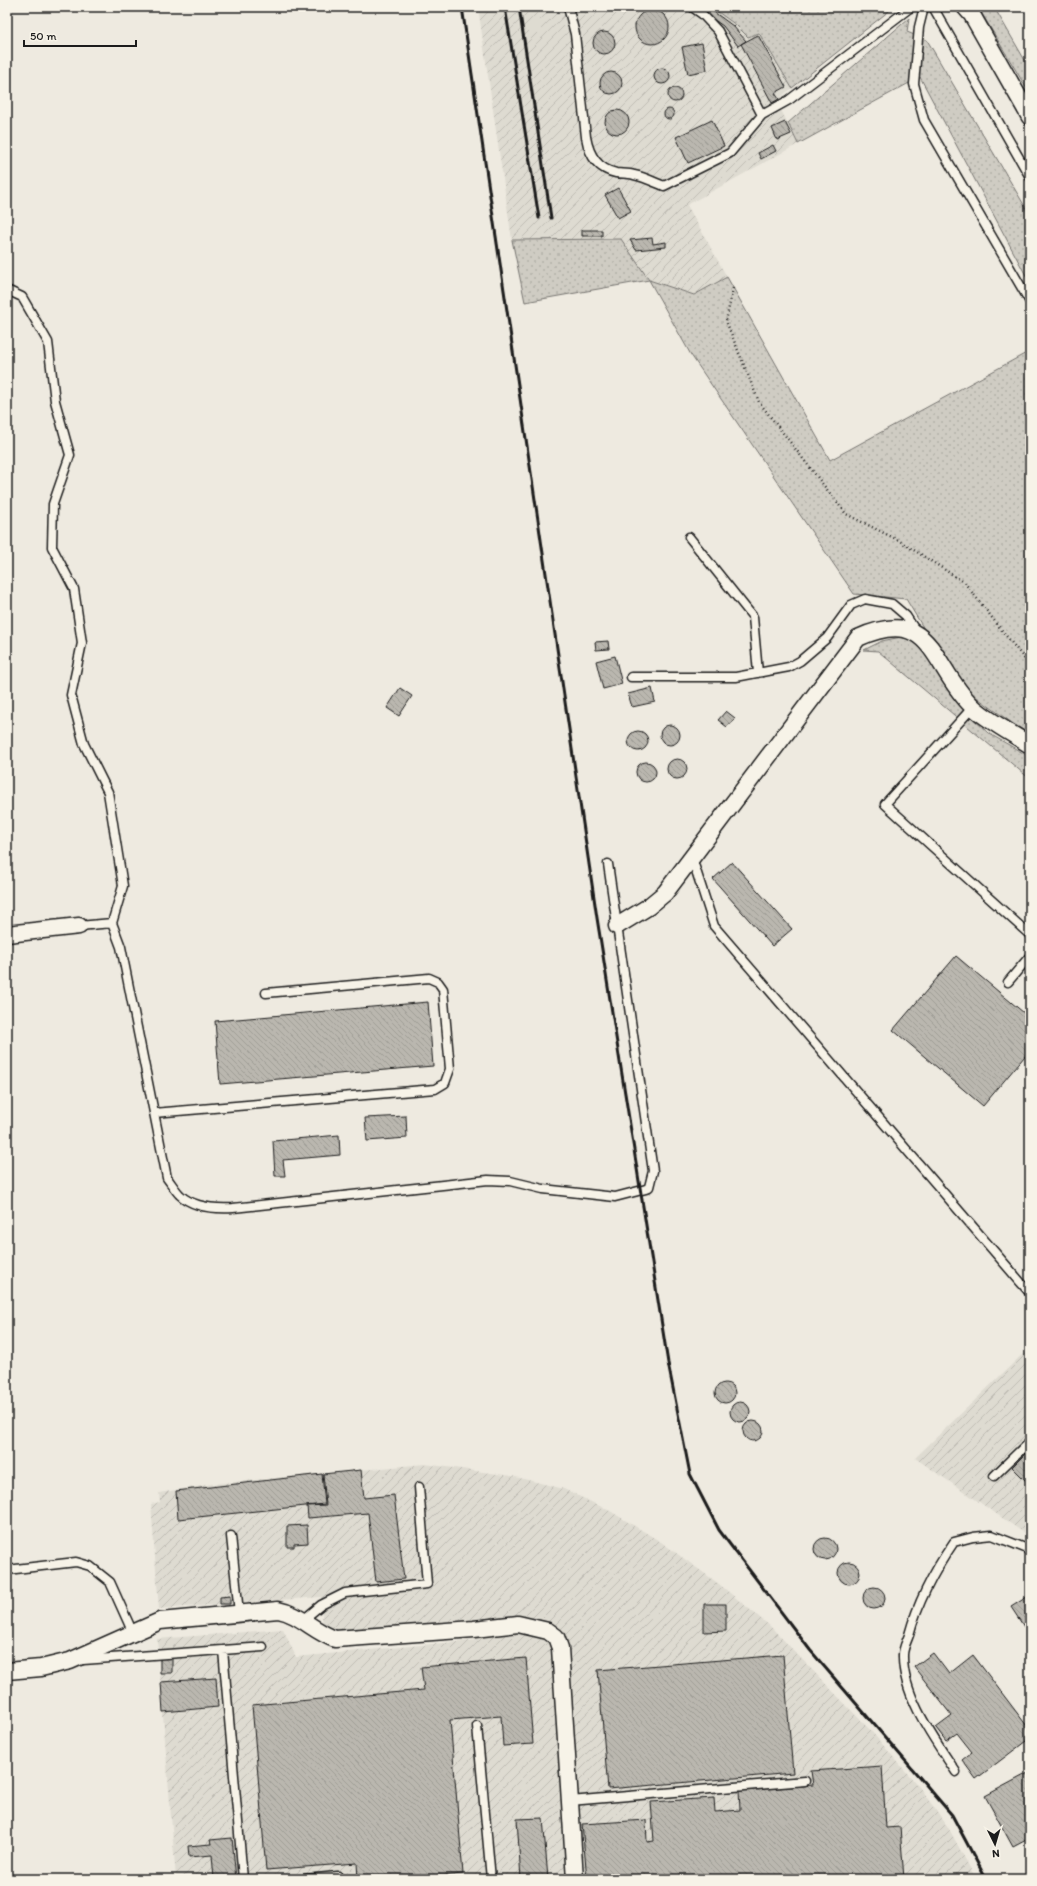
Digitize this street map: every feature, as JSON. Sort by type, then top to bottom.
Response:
[{"type":"street","points":[[965,7],[972,15],[1030,117]]},
{"type":"street","points":[[617,926],[648,908],[665,893],[858,638],[875,630],[893,628],[906,629],[918,633],[928,644],[957,689],[973,707],[1030,746]]},
{"type":"street","points":[[7,934],[79,926]]},
{"type":"street","points":[[7,1671],[41,1668],[70,1661],[160,1621],[278,1610],[289,1612],[303,1620],[321,1634],[335,1639],[474,1629],[518,1624],[548,1632],[556,1637],[560,1648],[575,1879]]},
{"type":"lane","points":[[568,7],[574,34],[588,149],[600,168],[616,173],[634,174],[664,186],[730,153],[762,115],[789,100],[910,7]]},
{"type":"lane","points":[[692,7],[702,14],[718,31],[762,115]]},
{"type":"lane","points":[[924,7],[919,26],[914,84],[924,120],[1030,302]]},
{"type":"lane","points":[[933,7],[1030,176]]},
{"type":"lane","points":[[7,290],[22,297],[48,342],[55,401],[70,455],[53,504],[52,547],[74,589],[82,643],[71,695],[84,744],[108,792],[123,886],[112,923],[121,947],[167,1178],[180,1196],[195,1204],[213,1209],[488,1180],[510,1181],[543,1189],[615,1197],[649,1187],[653,1171],[608,864]]},
{"type":"lane","points":[[689,537],[753,617],[758,673]]},
{"type":"lane","points":[[631,677],[736,677],[789,667],[800,661],[827,638],[851,606],[866,600],[892,604],[906,616],[918,633]]},
{"type":"lane","points":[[973,707],[885,804],[1030,935]]},
{"type":"lane","points":[[692,857],[714,926],[1029,1292]]},
{"type":"lane","points":[[79,926],[112,923]]},
{"type":"lane","points":[[1008,982],[1030,956]]},
{"type":"lane","points":[[154,1113],[435,1088],[445,1083],[450,1069],[443,990],[438,982],[429,978],[266,992]]},
{"type":"lane","points":[[994,1476],[1030,1440]]},
{"type":"lane","points":[[303,1620],[321,1604],[345,1593],[427,1584],[419,1487]]},
{"type":"lane","points":[[956,1772],[925,1727],[906,1680],[903,1654],[914,1617],[933,1574],[954,1542],[973,1537],[992,1535],[1030,1550]]},
{"type":"lane","points":[[231,1536],[239,1614]]},
{"type":"lane","points":[[7,1570],[76,1562],[90,1566],[110,1582],[133,1633]]},
{"type":"lane","points":[[70,1661],[263,1646]]},
{"type":"lane","points":[[222,1650],[243,1879]]},
{"type":"lane","points":[[477,1726],[491,1879]]},
{"type":"lane","points":[[570,1801],[805,1781]]},
{"type":"lane","points":[[305,1879],[338,1876]]},
{"type":"path","points":[[733,288],[726,321],[759,402],[846,514],[898,540],[964,582],[1030,666]]},
{"type":"shaded area","points":[[478,7],[711,7],[736,25],[747,37],[759,33],[792,88],[782,96],[779,106],[798,144],[687,205],[727,277],[694,295],[649,280],[621,239],[512,240]]},
{"type":"shaded area","points":[[711,7],[894,7],[792,88],[759,33],[748,37],[736,25]]},
{"type":"shaded area","points":[[978,7],[994,7],[1030,69],[1030,94]]},
{"type":"shaded area","points":[[909,18],[907,32],[927,40],[1030,215],[1030,283],[920,77],[798,144],[788,123]]},
{"type":"shaded area","points":[[621,239],[649,280],[525,302],[512,240]]},
{"type":"shaded area","points":[[727,277],[830,460],[1030,351],[1030,736],[972,694],[930,639],[906,599],[854,594],[691,355],[649,280],[694,295]]},
{"type":"shaded area","points":[[901,637],[911,639],[924,648],[961,707],[988,733],[1030,757],[1030,779],[878,651],[864,650],[882,641]]},
{"type":"shaded area","points":[[1030,1347],[1030,1537],[915,1458]]},
{"type":"shaded area","points":[[425,1464],[512,1476],[564,1489],[610,1511],[661,1542],[719,1584],[770,1626],[871,1731],[920,1788],[948,1827],[976,1879],[176,1879],[157,1639],[283,1629],[296,1657],[475,1640],[473,1619],[323,1632],[321,1597],[159,1609],[151,1504],[160,1502],[159,1493],[212,1484]]},
{"type":"building","points":[[703,7],[707,7],[733,26],[746,41],[738,46],[723,26],[700,10]]},
{"type":"building","points":[[655,10],[662,12],[667,17],[669,27],[667,37],[662,42],[649,44],[642,42],[637,37],[635,24],[637,17],[642,12]]},
{"type":"building","points":[[600,32],[608,32],[615,39],[615,47],[608,54],[600,54],[593,47],[593,39]]},
{"type":"building","points":[[758,35],[786,87],[775,93],[779,99],[772,103],[741,44]]},
{"type":"building","points":[[702,43],[707,70],[688,74],[682,47]]},
{"type":"building","points":[[662,68],[669,73],[670,76],[665,83],[662,84],[655,79],[654,76],[659,69]]},
{"type":"building","points":[[611,72],[619,75],[622,83],[619,91],[611,94],[603,91],[600,83],[603,75]]},
{"type":"building","points":[[675,88],[680,90],[682,95],[680,100],[675,102],[670,100],[668,95],[670,90]]},
{"type":"building","points":[[667,109],[671,109],[673,110],[673,118],[667,119],[664,116],[664,112]]},
{"type":"building","points":[[617,110],[625,114],[629,122],[625,130],[617,134],[609,130],[605,122],[609,114]]},
{"type":"building","points":[[712,120],[724,146],[688,163],[676,137]]},
{"type":"building","points":[[785,122],[791,134],[777,140],[772,128]]},
{"type":"building","points":[[773,145],[776,151],[761,159],[758,153]]},
{"type":"building","points":[[618,188],[631,211],[618,218],[605,195]]},
{"type":"building","points":[[582,230],[602,230],[602,236],[582,236]]},
{"type":"building","points":[[652,238],[653,244],[666,242],[666,247],[636,250],[630,240]]},
{"type":"building","points":[[608,641],[609,649],[596,650],[595,642]]},
{"type":"building","points":[[615,656],[622,684],[603,689],[596,661]]},
{"type":"building","points":[[400,688],[412,696],[399,716],[387,708]]},
{"type":"building","points":[[652,688],[655,702],[632,707],[628,694]]},
{"type":"building","points":[[726,711],[735,718],[727,727],[718,720]]},
{"type":"building","points":[[670,725],[677,728],[680,735],[677,742],[670,745],[663,742],[660,735],[663,728]]},
{"type":"building","points":[[638,731],[645,734],[648,741],[645,748],[638,751],[631,748],[628,741],[631,734]]},
{"type":"building","points":[[677,759],[684,762],[687,769],[684,776],[677,779],[670,776],[667,769],[670,762]]},
{"type":"building","points":[[646,762],[653,765],[656,772],[653,779],[646,782],[639,779],[636,772],[639,765]]},
{"type":"building","points":[[732,862],[792,929],[772,946],[713,879]]},
{"type":"building","points":[[956,956],[1030,1018],[1030,1050],[983,1106],[893,1030]]},
{"type":"building","points":[[428,1002],[433,1066],[220,1084],[215,1021]]},
{"type":"building","points":[[406,1116],[407,1138],[367,1141],[365,1118]]},
{"type":"building","points":[[339,1135],[340,1155],[283,1160],[285,1176],[275,1176],[273,1141]]},
{"type":"building","points":[[725,1383],[732,1386],[735,1393],[732,1400],[725,1403],[718,1400],[715,1393],[718,1386]]},
{"type":"building","points":[[740,1402],[747,1405],[750,1412],[747,1419],[740,1422],[733,1419],[730,1412],[733,1405]]},
{"type":"building","points":[[753,1421],[760,1424],[763,1431],[760,1438],[753,1441],[746,1438],[743,1431],[746,1424]]},
{"type":"building","points":[[1030,1449],[1030,1485],[1012,1467]]},
{"type":"building","points":[[361,1470],[364,1498],[394,1495],[404,1579],[376,1582],[368,1513],[308,1518],[307,1506],[326,1505],[323,1474]]},
{"type":"building","points":[[322,1474],[325,1504],[178,1519],[176,1491]]},
{"type":"building","points":[[307,1525],[308,1543],[294,1544],[294,1547],[287,1547],[287,1526]]},
{"type":"building","points":[[825,1538],[833,1541],[836,1549],[833,1557],[825,1560],[817,1557],[814,1549],[817,1541]]},
{"type":"building","points":[[849,1562],[857,1565],[860,1573],[857,1581],[849,1584],[841,1581],[838,1573],[841,1565]]},
{"type":"building","points":[[874,1587],[882,1590],[885,1598],[882,1606],[874,1609],[866,1606],[863,1598],[866,1590]]},
{"type":"building","points":[[1030,1595],[1030,1636],[1011,1607]]},
{"type":"building","points":[[230,1596],[230,1604],[220,1604],[220,1597]]},
{"type":"building","points":[[704,1604],[726,1604],[726,1631],[704,1632]]},
{"type":"building","points":[[933,1653],[949,1674],[973,1655],[1030,1730],[1030,1738],[976,1779],[962,1760],[972,1752],[957,1733],[946,1741],[936,1728],[952,1716],[914,1667]]},
{"type":"building","points":[[783,1655],[793,1773],[608,1789],[598,1670]]},
{"type":"building","points":[[160,1658],[172,1658],[172,1673],[160,1673]]},
{"type":"building","points":[[526,1658],[533,1744],[503,1746],[501,1716],[450,1720],[463,1874],[406,1879],[358,1879],[357,1863],[266,1870],[252,1705],[424,1690],[421,1667]]},
{"type":"building","points":[[216,1678],[218,1707],[163,1712],[161,1682]]},
{"type":"building","points":[[882,1766],[886,1828],[900,1827],[904,1879],[587,1879],[582,1824],[646,1820],[647,1842],[654,1841],[651,1802],[714,1798],[715,1812],[740,1810],[739,1791],[813,1785],[811,1771]]},
{"type":"building","points":[[1030,1772],[1030,1838],[1013,1847],[985,1796]]},
{"type":"building","points":[[543,1818],[548,1879],[521,1879],[517,1819]]},
{"type":"building","points":[[232,1838],[236,1879],[214,1879],[212,1855],[189,1857],[188,1846],[211,1844],[210,1840]]},
{"type":"railway","points":[[462,7],[597,918],[668,1363],[690,1474],[719,1530],[810,1650],[952,1815],[986,1879]]},
{"type":"railway","points":[[505,7],[539,218]]},
{"type":"railway","points":[[519,7],[551,218]]}]
